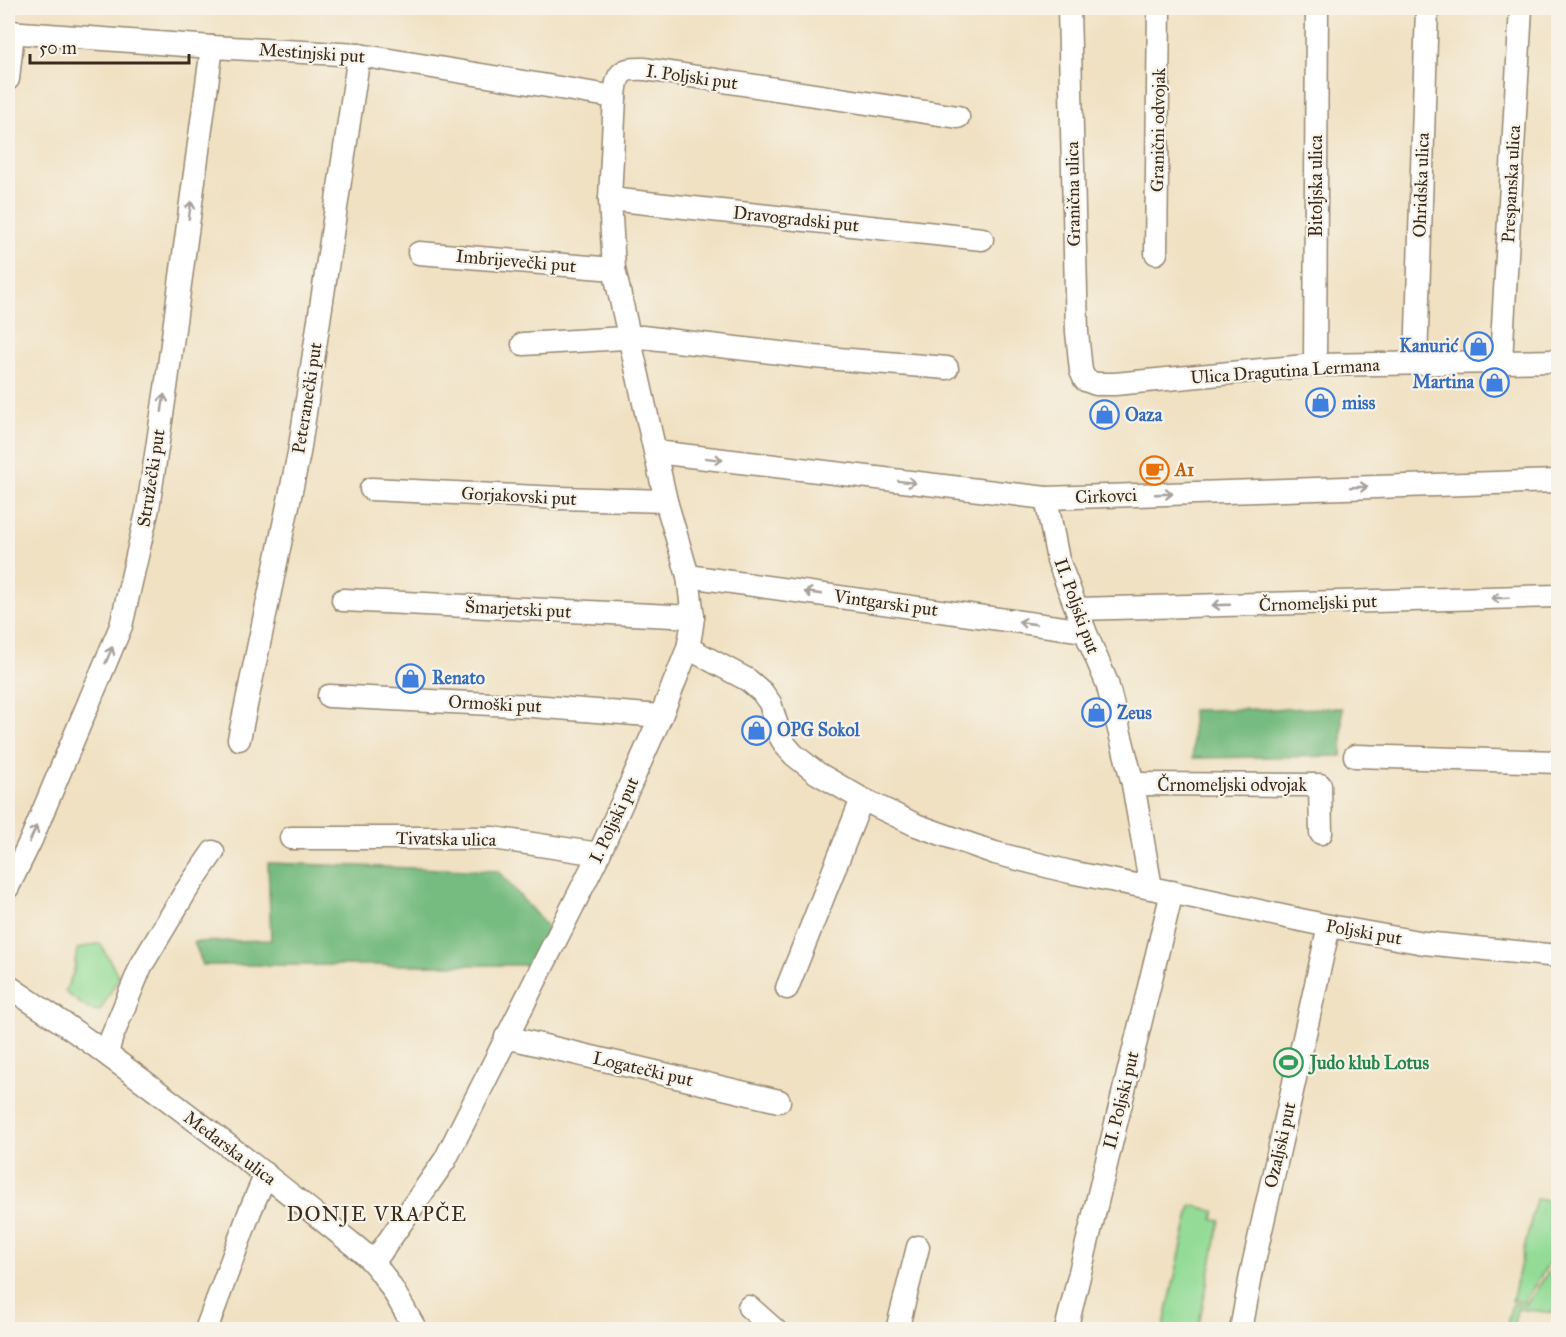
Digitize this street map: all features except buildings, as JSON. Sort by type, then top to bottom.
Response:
[{"type":"street","name":"Granična ulica","points":[[1069,8],[1077,332],[1081,371],[1085,380]]},
{"type":"street","name":"Granični odvojak","points":[[1156,253],[1159,8]]},
{"type":"street","name":"Bitoljska ulica","points":[[1315,365],[1317,8]]},
{"type":"street","name":"Ohridska ulica","points":[[1416,363],[1426,8]]},
{"type":"street","name":"Prespanska ulica","points":[[1501,361],[1521,8]]},
{"type":"street","name":"Mestinjski put","points":[[10,32],[359,55],[615,97]]},
{"type":"street","points":[[8,78],[10,32]]},
{"type":"street","name":"Stružečki put","points":[[8,887],[31,840],[121,626],[148,508],[212,47]]},
{"type":"street","name":"Peteranečki put","points":[[239,739],[299,453],[359,55]]},
{"type":"street","name":"I. Poljski put","points":[[374,1262],[445,1160],[599,854],[662,716],[688,648],[693,617],[688,576],[666,501],[614,269],[610,199],[616,82],[620,75],[633,69],[645,69],[958,117]]},
{"type":"street","name":"Dravogradski put","points":[[610,199],[982,239]]},
{"type":"street","name":"Imbrijevečki put","points":[[419,253],[614,269]]},
{"type":"street","points":[[523,344],[642,336],[814,357],[947,368]]},
{"type":"street","name":"Ulica Dragutina Lermana","points":[[1085,380],[1096,384],[1115,384],[1315,365],[1558,361]]},
{"type":"street","name":"Cirkovci","points":[[656,452],[1046,498],[1558,481]]},
{"type":"street","name":"Gorjakovski put","points":[[371,489],[666,501]]},
{"type":"street","name":"II. Poljski put","points":[[1046,498],[1058,560],[1107,683],[1162,890],[1066,1329]]},
{"type":"street","name":"Vintgarski put","points":[[688,576],[1085,631]]},
{"type":"street","name":"Črnomeljski put","points":[[1077,609],[1558,596]]},
{"type":"street","name":"Šmarjetski put","points":[[343,600],[693,617]]},
{"type":"street","points":[[688,648],[748,680],[762,692],[770,703],[780,736],[794,755],[817,773],[862,799],[916,825],[995,853],[1070,872],[1162,890]]},
{"type":"street","name":"Ormoški put","points":[[329,696],[532,706],[662,716]]},
{"type":"street","points":[[1355,756],[1558,762]]},
{"type":"street","name":"Črnomeljski odvojak","points":[[1133,784],[1320,785],[1321,833]]},
{"type":"street","points":[[787,988],[862,799]]},
{"type":"street","name":"Tivatska ulica","points":[[291,838],[493,838],[599,854]]},
{"type":"street","points":[[107,1054],[141,966],[186,891],[213,852]]},
{"type":"street","name":"Poljski put","points":[[1162,890],[1329,926],[1424,943],[1558,956]]},
{"type":"street","name":"Ozaljski put","points":[[1241,1329],[1329,926]]},
{"type":"street","name":"Medarska ulica","points":[[8,986],[107,1054],[266,1174],[374,1262],[416,1329]]},
{"type":"street","name":"Logatečki put","points":[[506,1037],[779,1101]]},
{"type":"street","points":[[206,1329],[266,1174]]},
{"type":"street","points":[[897,1329],[918,1247]]},
{"type":"street","points":[[749,1307],[774,1329]]},
{"type":"green space","points":[[1342,708],[1342,756],[1193,758],[1192,710]]},
{"type":"green space","points":[[268,863],[498,871],[549,929],[531,965],[203,965],[194,942],[271,940]]},
{"type":"green space","points":[[100,943],[119,977],[100,1011],[88,1009],[65,992],[74,971],[77,949]]},
{"type":"green space","points":[[1536,1199],[1558,1202],[1558,1249],[1524,1302],[1512,1301]]},
{"type":"green space","points":[[1191,1205],[1215,1211],[1213,1219],[1220,1220],[1198,1329],[1163,1329]]},
{"type":"green space","points":[[1558,1258],[1558,1313],[1517,1309],[1513,1329],[1506,1329],[1512,1304],[1526,1305]]},
{"type":"place","name":"Kanurić","points":[[1479,346]]},
{"type":"place","name":"Martina","points":[[1495,382]]},
{"type":"place","name":"miss","points":[[1321,403]]},
{"type":"place","name":"Oaza","points":[[1104,415]]},
{"type":"place","name":"A1","points":[[1154,470]]},
{"type":"place","name":"Renato","points":[[411,678]]},
{"type":"place","name":"Zeus","points":[[1096,713]]},
{"type":"place","name":"OPG Sokol","points":[[756,730]]},
{"type":"place","name":"Judo klub Lotus","points":[[1289,1063]]},
{"type":"district","name":"DONJE VRAPČE","points":[[377,1214]]}]
